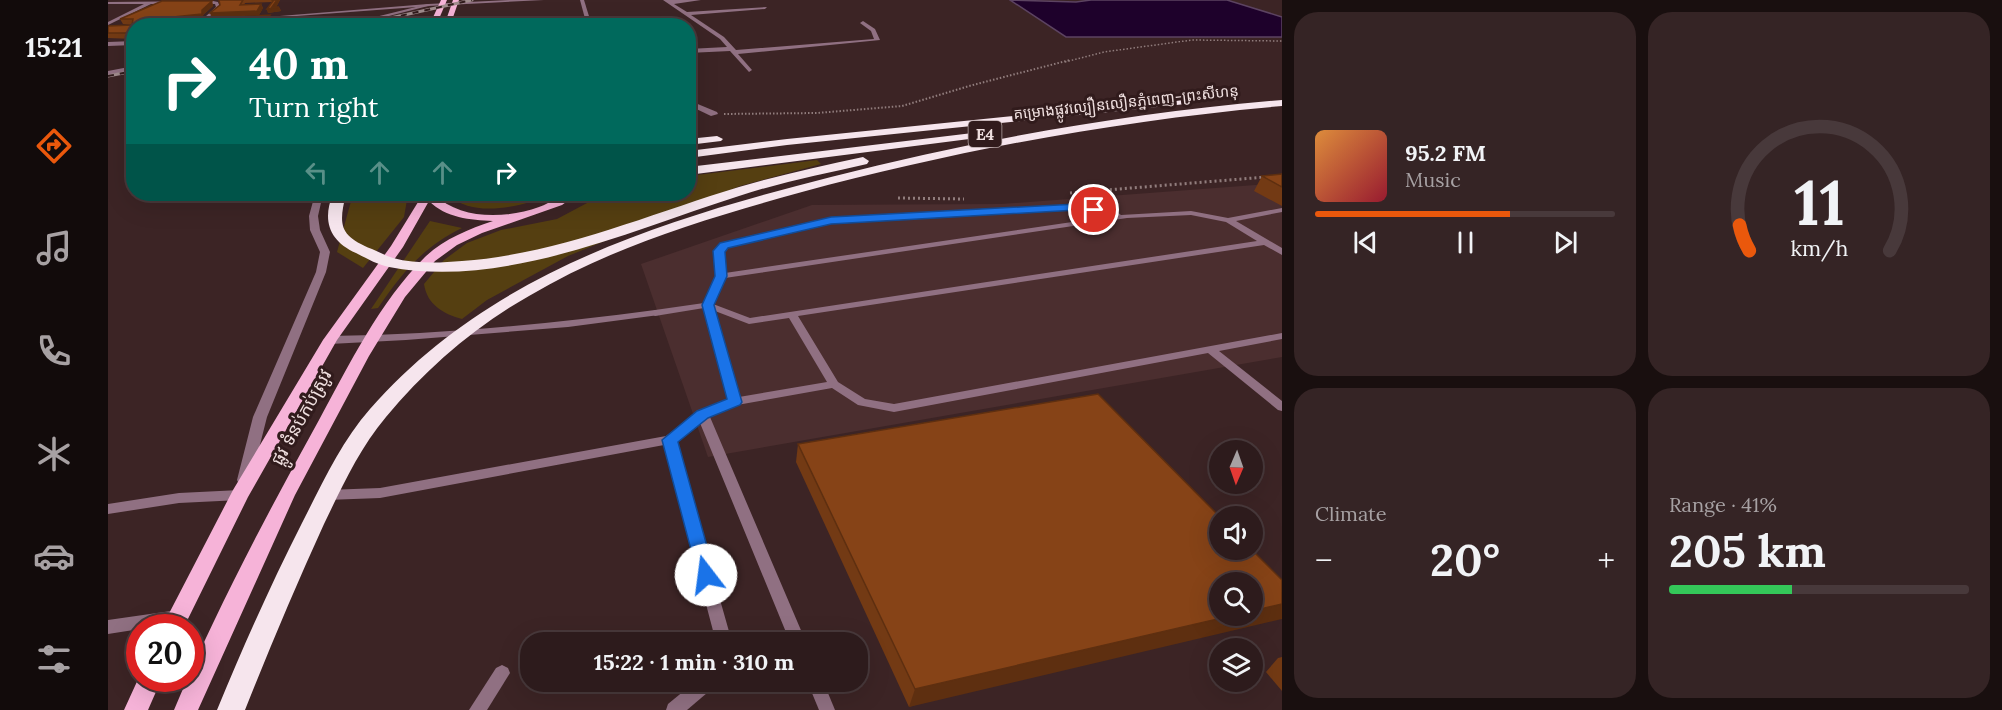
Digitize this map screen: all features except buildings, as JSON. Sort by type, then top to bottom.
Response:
[{"type":"highway","name":"គម្រោងផ្លូវល្បឿនលឿនភ្នំពេញ-ព្រះសីហនុ","points":[[696,154],[788,142],[1282,93]]},
{"type":"highway","name":"គម្រោងផ្លូវល្បឿនលឿនភ្នំពេញ-ព្រះសីហនុ","points":[[696,170],[1066,124],[1282,103]]},
{"type":"highway","points":[[696,141],[1164,104]]},
{"type":"highway","points":[[231,710],[270,614],[327,495],[350,453],[377,414],[414,373],[459,333],[500,306],[598,253],[742,204],[897,164],[978,146],[1075,129],[1222,108]]},
{"type":"highway","points":[[338,201],[333,215],[335,228],[344,241],[361,252],[399,263],[441,267],[474,266],[523,258],[589,240],[744,190],[836,166],[934,146],[1066,124]]},
{"type":"main road","points":[[451,18],[456,2]]},
{"type":"main road","points":[[435,18],[443,3]]},
{"type":"main road","name":"ផ្លូវ ទំនប់កប់ស្រូវ","points":[[179,614],[240,495],[330,340],[397,248],[424,201]]},
{"type":"main road","points":[[433,201],[451,212],[474,217],[502,217],[530,213],[559,201]]},
{"type":"main road","name":"ផ្លូវ ទំនប់កប់ស្រូវ","points":[[186,710],[228,615],[286,495],[370,340],[409,284],[432,257],[450,243],[478,230],[530,213]]},
{"type":"main road","points":[[136,710],[144,692]]},
{"type":"street","points":[[374,18],[443,3],[542,0]]},
{"type":"street","points":[[582,0],[588,18]]},
{"type":"street","points":[[667,1],[699,0]]},
{"type":"street","points":[[667,1],[690,18]]},
{"type":"street","points":[[684,14],[765,8]]},
{"type":"street","points":[[696,22],[722,38],[736,51],[749,70]]},
{"type":"street","points":[[696,51],[736,51],[877,40],[873,30],[863,23]]},
{"type":"street","points":[[108,44],[126,43]]},
{"type":"street","points":[[736,51],[753,58]]},
{"type":"street","points":[[108,73],[126,70]]},
{"type":"street","points":[[696,106],[714,114]]},
{"type":"street","points":[[240,495],[260,417],[321,272],[325,252],[315,235],[312,221],[317,201]]},
{"type":"street","points":[[330,340],[370,340],[459,333],[601,321],[655,313]]},
{"type":"lane","points":[[108,26],[156,1]]},
{"type":"lane","points":[[108,3],[156,1],[218,3],[218,7],[208,18]]},
{"type":"lane","points":[[261,18],[428,5]]},
{"type":"lane","points":[[261,18],[266,12]]},
{"type":"lane","points":[[108,26],[117,27]]},
{"type":"lane","points":[[735,402],[708,305],[721,276],[719,251],[724,246],[831,221],[1077,207],[1127,216]]},
{"type":"lane","points":[[1228,220],[1282,210]]},
{"type":"lane","points":[[721,276],[1127,216],[1191,213],[1228,220],[1282,252]]},
{"type":"lane","points":[[655,313],[708,305],[749,321],[1265,242]]},
{"type":"lane","points":[[792,315],[834,384],[862,402],[894,408],[1282,336]]},
{"type":"lane","points":[[1211,350],[1282,407]]},
{"type":"lane","points":[[327,495],[380,493],[669,440],[703,415],[735,402],[834,384]]},
{"type":"lane","points":[[703,415],[794,632]]},
{"type":"lane","points":[[669,440],[721,632]]},
{"type":"lane","points":[[108,509],[179,498],[240,495]]},
{"type":"lane","points":[[108,627],[126,626]]},
{"type":"lane","points":[[477,710],[502,673]]},
{"type":"lane","points":[[674,710],[695,692]]},
{"type":"lane","points":[[820,692],[827,710]]},
{"type":"path","points":[[714,114],[817,113],[902,106],[969,86],[1104,52],[1192,40],[1282,41]]},
{"type":"path","points":[[1060,194],[1270,176]]},
{"type":"path","points":[[898,198],[968,199]]},
{"type":"shaded area","points":[[1010,0],[1076,2],[1091,0],[1227,0],[1282,17],[1282,37],[1066,37]]},
{"type":"shaded area","points":[[817,160],[821,164],[740,186],[568,256],[487,300],[462,319],[437,307],[429,298],[424,284],[444,260],[467,243],[501,230],[557,219],[591,201],[696,201],[696,175]]},
{"type":"shaded area","points":[[1282,183],[1282,357],[708,457],[641,264],[812,205],[1001,204]]},
{"type":"shaded area","points":[[351,201],[407,201],[404,217],[363,268],[337,252]]},
{"type":"shaded area","points":[[534,201],[498,208],[483,208],[458,202]]},
{"type":"shaded area","points":[[430,221],[462,228],[425,252],[405,272],[378,308],[371,309]]},
{"type":"railway","points":[[390,18],[472,0]]},
{"type":"railway","points":[[108,76],[126,73]]},
{"type":"route","points":[[706,575],[669,440],[703,415],[735,402],[708,305],[721,276],[719,251],[724,246],[831,221],[1077,207],[1094,210]]}]
